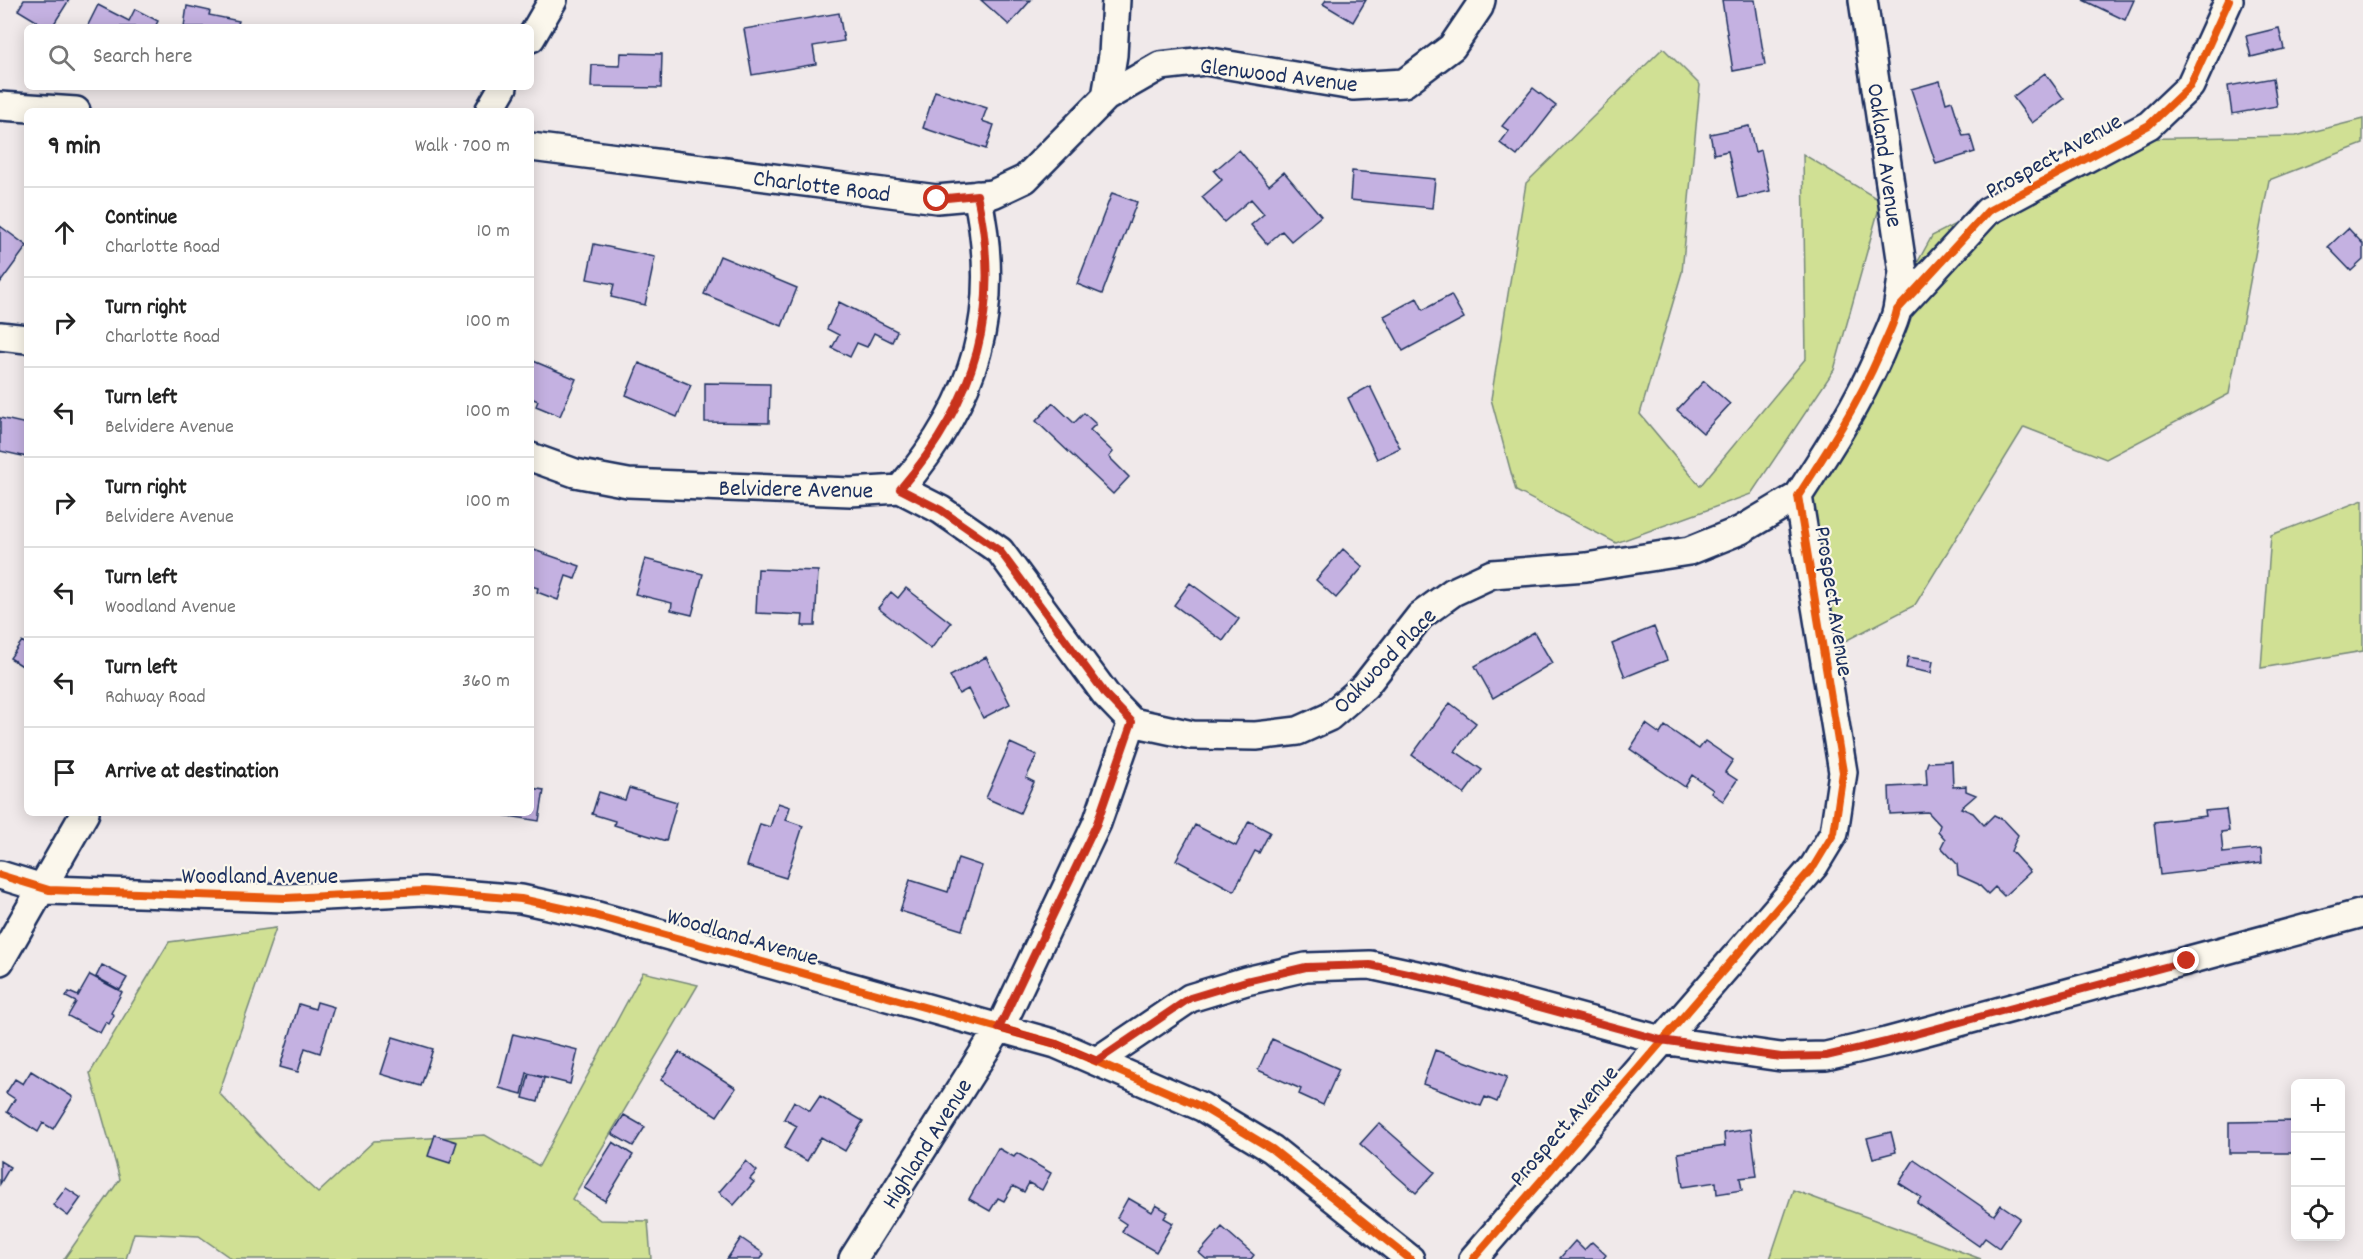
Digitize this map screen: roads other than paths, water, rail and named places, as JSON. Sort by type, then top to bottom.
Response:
[{"type":"street","points":[[534,33],[553,0]]},
{"type":"street","points":[[1106,97],[1113,55],[1116,0]]},
{"type":"street","name":"Glenwood Avenue","points":[[977,195],[993,194],[1024,179],[1106,97],[1160,66],[1205,61],[1353,86],[1404,83],[1452,47],[1479,7],[1480,0]]},
{"type":"street","name":"Oakland Avenue","points":[[1863,0],[1903,272],[1896,310]]},
{"type":"street","name":"Prospect Avenue","points":[[1473,1259],[1814,866],[1834,833],[1843,772],[1798,496],[1845,423],[1876,363],[1895,319],[1896,310],[1988,211],[2149,125],[2190,86],[2229,0]]},
{"type":"street","points":[[491,108],[501,90]]},
{"type":"street","points":[[0,106],[30,108]]},
{"type":"street","name":"Charlotte Road","points":[[534,147],[937,199],[977,195]]},
{"type":"street","points":[[900,489],[923,462],[957,408],[979,347],[985,316],[987,284],[985,241],[977,195]]},
{"type":"street","points":[[0,336],[24,339]]},
{"type":"street","name":"Belvidere Avenue","points":[[534,458],[575,473],[628,483],[850,492],[900,489],[941,510],[1000,551],[1106,695],[1132,722]]},
{"type":"street","name":"Oakwood Place","points":[[1132,722],[1192,735],[1256,736],[1298,731],[1329,717],[1365,686],[1420,616],[1453,592],[1492,574],[1586,567],[1689,551],[1741,530],[1798,496]]},
{"type":"street","points":[[999,1028],[1097,823],[1132,722]]},
{"type":"street","points":[[0,961],[83,816]]},
{"type":"street","name":"Woodland Avenue","points":[[0,876],[43,889],[286,898],[424,891],[521,899],[594,915],[1056,1044],[1097,1061],[1202,1107],[1272,1149],[1410,1259]]},
{"type":"street","points":[[1097,1061],[1190,998],[1246,981],[1306,967],[1370,965],[1444,981],[1661,1040],[1781,1057],[1826,1056],[1909,1036],[2363,913]]},
{"type":"street","name":"Highland Avenue","points":[[853,1259],[999,1028]]}]
